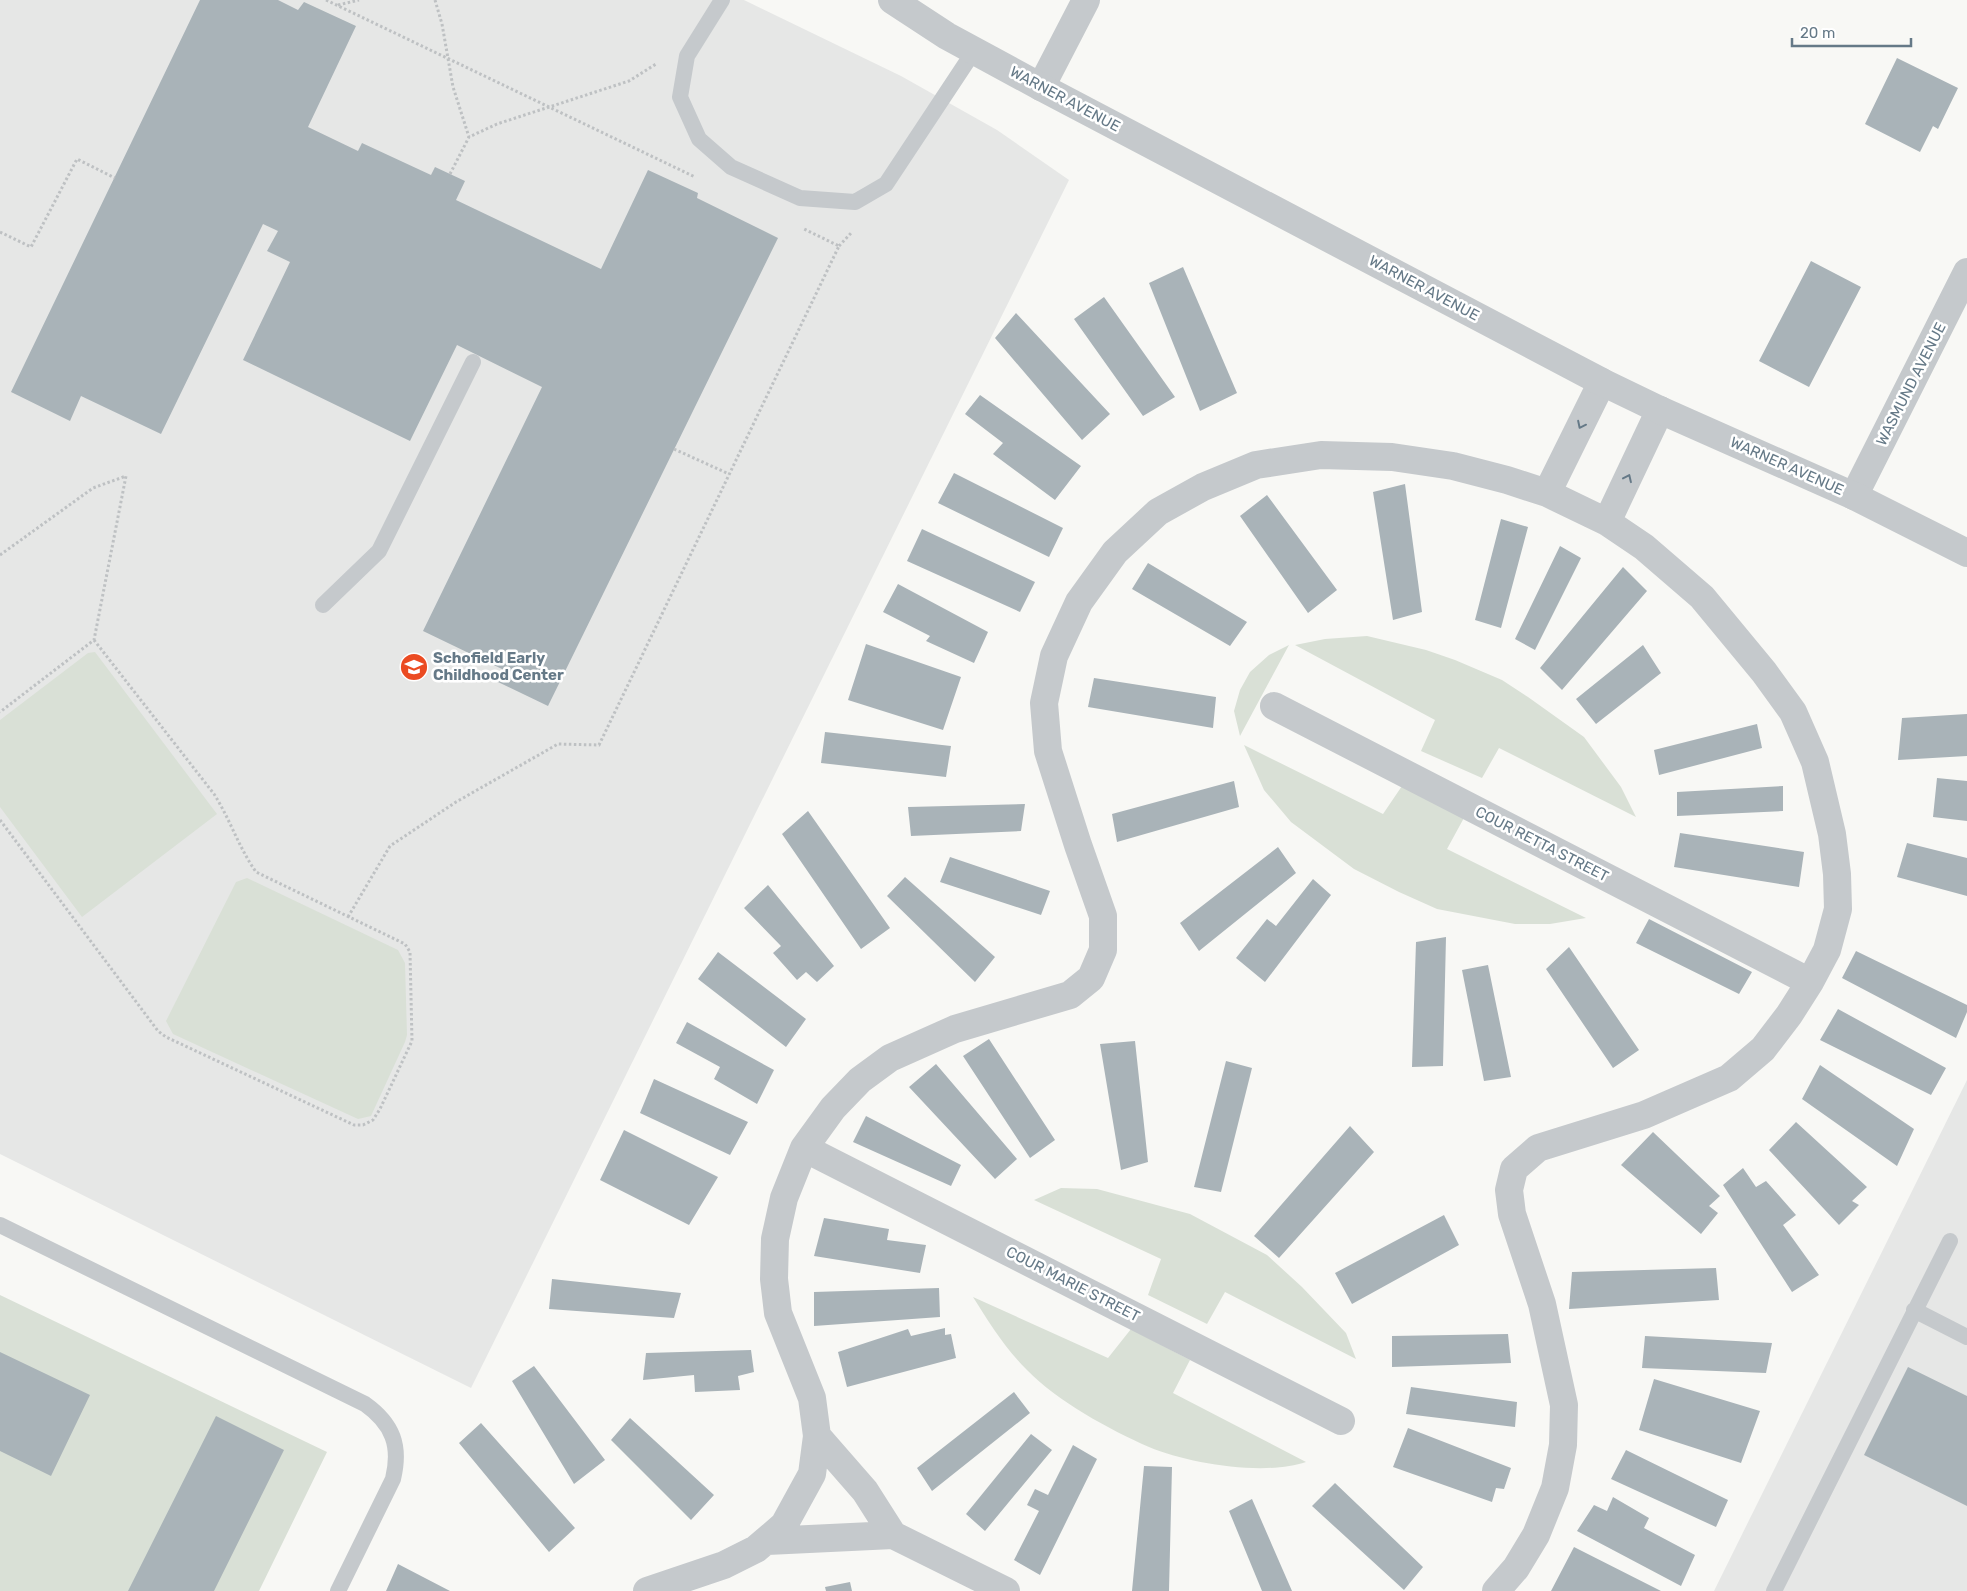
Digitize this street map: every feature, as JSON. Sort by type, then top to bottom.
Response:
[{"type":"street","name":"WARNER AVENUE","points":[[892,0],[947,36],[974,51],[1602,382],[1660,410],[1854,496],[1967,553]]},
{"type":"street","points":[[1041,87],[1086,0]]},
{"type":"street","name":"WASMUND AVENUE","points":[[1854,496],[1967,272]]},
{"type":"street","points":[[1547,493],[1602,382]]},
{"type":"street","points":[[1607,522],[1660,410]]},
{"type":"street","points":[[647,1591],[724,1565],[756,1550],[784,1525],[812,1474],[817,1436],[812,1398],[778,1313],[774,1279],[775,1239],[784,1198],[804,1148],[833,1108],[860,1080],[890,1058],[955,1029],[1070,994],[1091,978],[1103,950],[1104,916],[1078,845],[1048,751],[1044,703],[1054,656],[1079,602],[1115,552],[1158,512],[1203,487],[1256,465],[1321,455],[1392,457],[1453,466],[1507,480],[1547,493],[1607,522],[1644,547],[1702,597],[1764,672],[1793,712],[1815,762],[1832,834],[1837,874],[1838,909],[1827,950],[1789,1015],[1762,1049],[1729,1078],[1644,1115],[1538,1148],[1514,1170],[1509,1190],[1512,1214],[1542,1304],[1564,1405],[1563,1445],[1556,1488],[1536,1535],[1516,1568],[1496,1591]]},
{"type":"street","name":"COUR RETTA STREET","points":[[1274,706],[1810,982]]},
{"type":"street","name":"COUR MARIE STREET","points":[[804,1148],[1341,1421]]},
{"type":"street","points":[[817,1436],[865,1490],[893,1535]]},
{"type":"street","points":[[767,1541],[893,1535],[1006,1591]]},
{"type":"lane","points":[[722,0],[687,56],[680,97],[699,139],[730,167],[800,198],[854,202],[886,184],[974,51]]},
{"type":"lane","points":[[323,605],[379,551],[473,362]]},
{"type":"lane","points":[[0,1225],[365,1404],[383,1418],[397,1450],[398,1461],[393,1478],[338,1591]]},
{"type":"lane","points":[[1774,1591],[1950,1241]]},
{"type":"lane","points":[[1914,1310],[1967,1337]]},
{"type":"path","points":[[326,0],[702,180]]},
{"type":"path","points":[[338,5],[358,0]]},
{"type":"path","points":[[435,0],[442,24],[453,87],[469,137]]},
{"type":"path","points":[[450,174],[469,137],[497,124],[629,81],[656,64],[660,56]]},
{"type":"path","points":[[0,232],[31,246],[77,159],[114,178]]},
{"type":"path","points":[[348,917],[390,846],[456,802],[558,744],[599,745],[838,246],[796,225]]},
{"type":"path","points":[[674,448],[729,474]]},
{"type":"path","points":[[0,555],[93,488],[126,476],[94,640],[0,712]]},
{"type":"path","points":[[0,820],[158,1031],[354,1125],[363,1126],[373,1120],[380,1110],[412,1042],[410,952],[405,944],[256,872],[246,857],[214,794],[94,640]]},
{"type":"shaded area","name":"Schofield Early Childhood Center","points":[[0,0],[744,0],[901,76],[997,130],[1069,180],[471,1388],[0,1154]]},
{"type":"shaded area","points":[[1367,636],[1426,650],[1455,660],[1502,680],[1528,697],[1584,737],[1621,787],[1636,817],[1499,748],[1482,778],[1421,751],[1435,720],[1295,645],[1325,639]]},
{"type":"shaded area","points":[[1289,645],[1240,736],[1234,711],[1240,690],[1250,672],[1269,655]]},
{"type":"shaded area","points":[[95,652],[217,814],[82,917],[0,807],[0,720],[88,653]]},
{"type":"shaded area","points":[[1244,745],[1383,814],[1404,783],[1465,816],[1447,849],[1586,918],[1550,924],[1515,924],[1437,909],[1399,892],[1354,869],[1291,822],[1264,790]]},
{"type":"shaded area","points":[[247,878],[398,950],[405,963],[407,1035],[371,1116],[358,1119],[173,1034],[166,1021],[236,882]]},
{"type":"shaded area","points":[[1967,1080],[1967,1591],[1714,1591]]},
{"type":"shaded area","points":[[1061,1188],[1097,1189],[1190,1214],[1267,1255],[1302,1287],[1346,1333],[1356,1359],[1225,1292],[1207,1324],[1148,1295],[1161,1259],[1034,1200]]},
{"type":"shaded area","points":[[0,1295],[327,1452],[259,1591],[0,1591]]},
{"type":"shaded area","points":[[973,1297],[1108,1358],[1131,1329],[1190,1360],[1173,1393],[1306,1462],[1270,1468],[1249,1468],[1205,1463],[1149,1447],[1118,1432],[1069,1404],[1039,1382],[1019,1362],[1005,1344]]},
{"type":"building","points":[[200,0],[278,0],[298,10],[304,2],[356,26],[308,127],[358,151],[362,143],[431,175],[435,167],[465,181],[456,200],[601,269],[648,170],[698,193],[697,198],[778,238],[548,706],[498,682],[504,670],[423,631],[542,387],[457,345],[410,441],[243,360],[290,262],[267,251],[278,231],[263,224],[161,434],[81,396],[70,421],[11,392]]},
{"type":"building","points":[[1897,58],[1958,88],[1938,129],[1933,126],[1920,152],[1865,124]]},
{"type":"building","points":[[1811,261],[1861,287],[1809,387],[1759,361]]},
{"type":"building","points":[[1183,267],[1237,393],[1200,411],[1149,283]]},
{"type":"building","points":[[1104,297],[1175,397],[1143,416],[1074,319]]},
{"type":"building","points":[[1016,313],[1110,414],[1082,440],[995,338]]},
{"type":"building","points":[[980,395],[1081,466],[1055,500],[993,454],[1003,443],[965,414]]},
{"type":"building","points":[[954,473],[1063,528],[1049,557],[938,503]]},
{"type":"building","points":[[1405,484],[1422,612],[1393,620],[1373,492]]},
{"type":"building","points":[[1267,495],[1337,590],[1308,613],[1240,516]]},
{"type":"building","points":[[1501,519],[1528,527],[1501,628],[1475,620]]},
{"type":"building","points":[[922,529],[1035,582],[1020,612],[907,561]]},
{"type":"building","points":[[1560,546],[1581,558],[1535,650],[1515,639]]},
{"type":"building","points":[[1148,563],[1247,622],[1230,646],[1132,589]]},
{"type":"building","points":[[1623,567],[1647,591],[1562,690],[1540,668]]},
{"type":"building","points":[[898,584],[988,632],[974,663],[926,641],[930,636],[883,612]]},
{"type":"building","points":[[866,644],[961,677],[943,730],[848,700]]},
{"type":"building","points":[[1643,645],[1661,673],[1596,724],[1576,699]]},
{"type":"building","points":[[1094,678],[1216,697],[1213,728],[1088,707]]},
{"type":"building","points":[[1967,714],[1967,756],[1898,760],[1902,718]]},
{"type":"building","points":[[1757,724],[1762,748],[1659,775],[1654,750]]},
{"type":"building","points":[[825,732],[951,746],[946,777],[821,763]]},
{"type":"building","points":[[1937,778],[1967,781],[1967,821],[1933,817]]},
{"type":"building","points":[[1234,781],[1239,807],[1117,842],[1112,814]]},
{"type":"building","points":[[1783,786],[1783,811],[1677,816],[1677,792]]},
{"type":"building","points":[[1025,804],[1021,831],[911,836],[908,807]]},
{"type":"building","points":[[808,811],[890,928],[861,949],[782,834]]},
{"type":"building","points":[[1680,833],[1804,852],[1799,887],[1674,867]]},
{"type":"building","points":[[1907,843],[1967,858],[1967,896],[1897,877]]},
{"type":"building","points":[[1278,847],[1296,873],[1199,951],[1180,923]]},
{"type":"building","points":[[950,857],[1050,891],[1041,915],[940,882]]},
{"type":"building","points":[[905,877],[995,957],[975,982],[887,896]]},
{"type":"building","points":[[1313,879],[1331,895],[1265,982],[1236,958],[1267,919],[1276,926]]},
{"type":"building","points":[[768,885],[834,966],[817,982],[806,972],[797,980],[773,953],[781,946],[744,908]]},
{"type":"building","points":[[1649,919],[1752,972],[1739,994],[1636,943]]},
{"type":"building","points":[[1446,937],[1443,1066],[1412,1067],[1416,942]]},
{"type":"building","points":[[1569,947],[1639,1050],[1613,1068],[1546,969]]},
{"type":"building","points":[[1856,951],[1967,1005],[1967,1012],[1956,1038],[1842,978]]},
{"type":"building","points":[[718,952],[806,1019],[786,1047],[698,979]]},
{"type":"building","points":[[1488,965],[1511,1077],[1484,1081],[1462,970]]},
{"type":"building","points":[[1838,1009],[1946,1068],[1931,1095],[1820,1040]]},
{"type":"building","points":[[687,1022],[774,1070],[757,1104],[714,1079],[720,1067],[676,1043]]},
{"type":"building","points":[[989,1039],[1055,1140],[1030,1158],[963,1056]]},
{"type":"building","points":[[1135,1041],[1148,1162],[1121,1170],[1100,1044]]},
{"type":"building","points":[[1226,1061],[1252,1068],[1221,1192],[1194,1187]]},
{"type":"building","points":[[936,1064],[1017,1159],[995,1179],[909,1087]]},
{"type":"building","points":[[1820,1065],[1914,1129],[1897,1166],[1802,1099]]},
{"type":"building","points":[[654,1079],[748,1122],[730,1155],[640,1113]]},
{"type":"building","points":[[866,1116],[961,1165],[951,1186],[853,1142]]},
{"type":"building","points":[[1796,1122],[1867,1187],[1852,1201],[1859,1205],[1839,1225],[1769,1150]]},
{"type":"building","points":[[1350,1126],[1374,1152],[1279,1258],[1254,1236]]},
{"type":"building","points":[[624,1130],[718,1177],[689,1225],[600,1180]]},
{"type":"building","points":[[1653,1132],[1720,1196],[1709,1206],[1718,1213],[1701,1234],[1621,1165]]},
{"type":"building","points":[[1743,1168],[1756,1187],[1766,1181],[1796,1215],[1783,1225],[1819,1275],[1792,1292],[1723,1185]]},
{"type":"building","points":[[1444,1215],[1459,1245],[1352,1304],[1335,1273]]},
{"type":"building","points":[[824,1218],[889,1229],[887,1240],[926,1245],[920,1273],[814,1256]]},
{"type":"building","points":[[1716,1268],[1719,1300],[1569,1309],[1572,1272]]},
{"type":"building","points":[[552,1279],[681,1293],[674,1318],[549,1309]]},
{"type":"building","points":[[939,1288],[940,1317],[814,1326],[814,1292]]},
{"type":"building","points":[[945,1328],[945,1335],[951,1334],[956,1358],[847,1387],[838,1352],[908,1329],[911,1336]]},
{"type":"building","points":[[1508,1334],[1511,1363],[1392,1367],[1392,1336]]},
{"type":"building","points":[[1645,1336],[1772,1343],[1766,1373],[1642,1368]]},
{"type":"building","points":[[751,1350],[754,1372],[738,1376],[740,1390],[695,1392],[694,1375],[643,1380],[646,1353]]},
{"type":"building","points":[[0,1352],[90,1395],[51,1476],[0,1451]]},
{"type":"building","points":[[534,1366],[605,1460],[574,1484],[512,1381]]},
{"type":"building","points":[[1908,1367],[1967,1396],[1967,1506],[1864,1455]]},
{"type":"building","points":[[1654,1379],[1760,1411],[1741,1463],[1639,1430]]},
{"type":"building","points":[[1411,1387],[1517,1402],[1515,1427],[1406,1414]]},
{"type":"building","points":[[1014,1392],[1030,1413],[932,1491],[917,1468]]},
{"type":"building","points":[[216,1416],[284,1450],[214,1591],[128,1591]]},
{"type":"building","points":[[630,1418],[714,1495],[691,1520],[611,1440]]},
{"type":"building","points":[[481,1423],[575,1528],[549,1552],[459,1443]]},
{"type":"building","points":[[1408,1428],[1511,1468],[1504,1489],[1496,1488],[1492,1502],[1393,1467]]},
{"type":"building","points":[[1031,1434],[1052,1450],[985,1531],[966,1514]]},
{"type":"building","points":[[1073,1445],[1097,1459],[1040,1575],[1014,1560],[1039,1511],[1027,1505],[1035,1489],[1048,1495]]},
{"type":"building","points":[[1626,1450],[1728,1500],[1716,1527],[1611,1479]]},
{"type":"building","points":[[1144,1466],[1172,1467],[1169,1591],[1132,1591]]},
{"type":"building","points":[[1335,1483],[1423,1567],[1404,1590],[1312,1506]]},
{"type":"building","points":[[1613,1497],[1649,1518],[1644,1528],[1695,1555],[1681,1586],[1577,1531],[1594,1505],[1607,1511]]},
{"type":"building","points":[[1252,1499],[1292,1591],[1262,1591],[1229,1511]]},
{"type":"building","points":[[1574,1547],[1661,1591],[1551,1591]]},
{"type":"building","points":[[398,1564],[450,1591],[386,1591]]},
{"type":"building","points":[[850,1582],[852,1591],[826,1591],[825,1587]]},
{"type":"place","name":"Schofield Early Childhood Center","points":[[414,667]]}]
